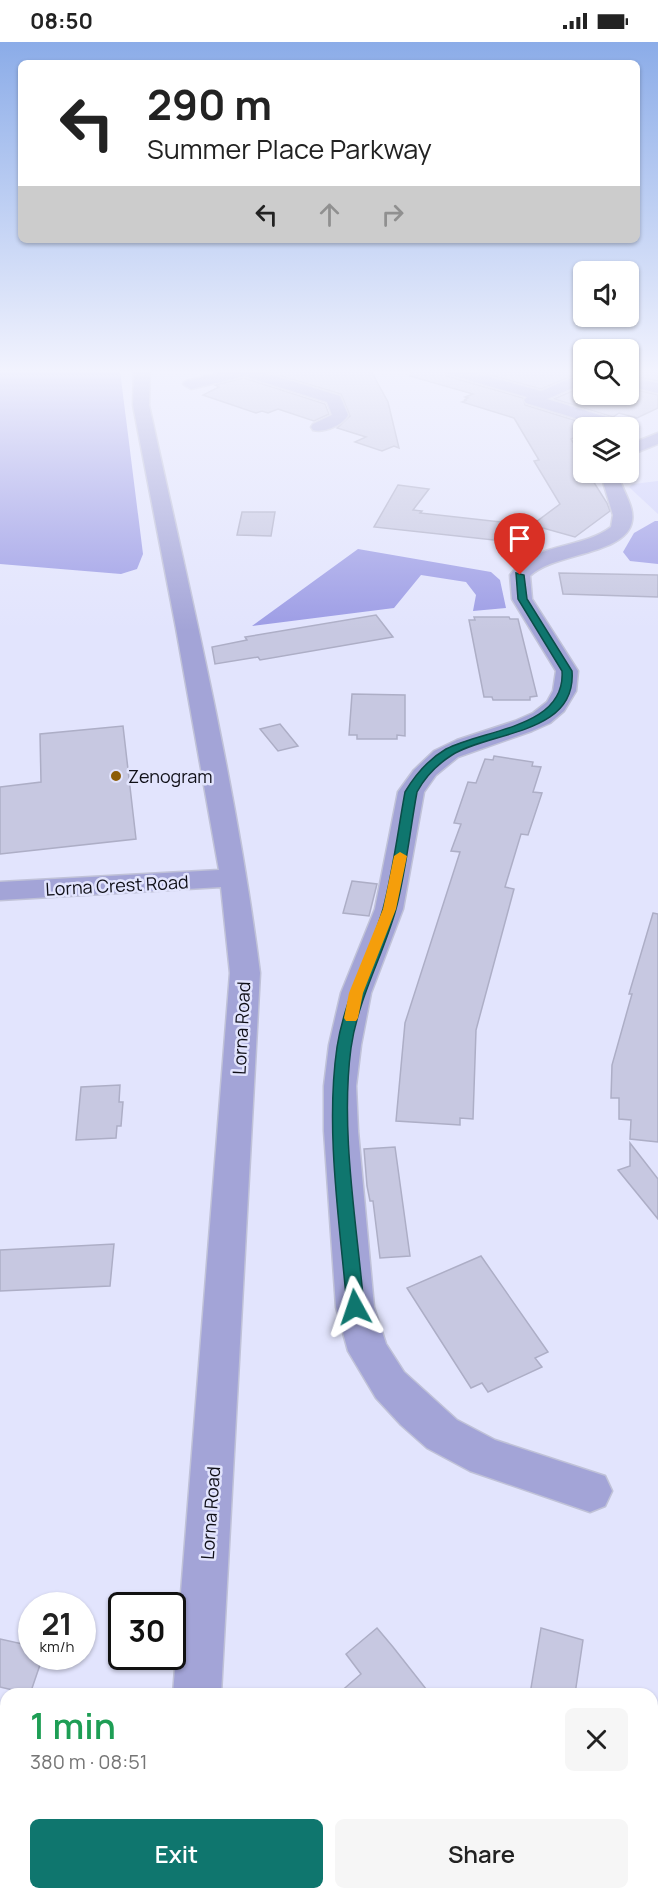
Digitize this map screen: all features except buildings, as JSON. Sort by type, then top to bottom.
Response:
[{"type":"street","name":"Lorna Road","points":[[152,458],[234,878],[245,973],[197,1688]]},
{"type":"street","points":[[590,1491],[485,1457],[442,1434],[390,1385],[368,1351],[355,1307],[341,1131],[340,1086],[345,1045],[356,993],[389,909],[411,792],[420,777],[449,752],[547,715],[566,693],[567,671],[522,599],[520,575],[533,562],[603,540],[618,531],[623,525],[623,514],[613,483]]},
{"type":"street","name":"Lorna Crest Road","points":[[0,891],[234,878]]},
{"type":"shaded area","points":[[0,458],[131,458],[143,554],[137,569],[121,574],[0,564]]},
{"type":"shaded area","points":[[658,481],[658,514],[629,487],[633,484]]},
{"type":"shaded area","points":[[658,521],[658,564],[630,561],[623,552],[634,533]]},
{"type":"shaded area","points":[[358,549],[491,572],[500,580],[506,608],[473,611],[476,595],[466,582],[421,575],[394,608],[252,626]]},
{"type":"slow traffic","points":[[351,1018],[356,993],[389,909],[400,856]]},
{"type":"place","name":"Zenogram","points":[[116,776]]},
{"type":"route","points":[[355,1307],[341,1131],[340,1086],[345,1045],[356,993],[389,909],[411,792],[420,777],[449,752],[476,741],[515,730],[547,715],[559,704],[566,693],[567,671],[522,599],[520,575]]}]
